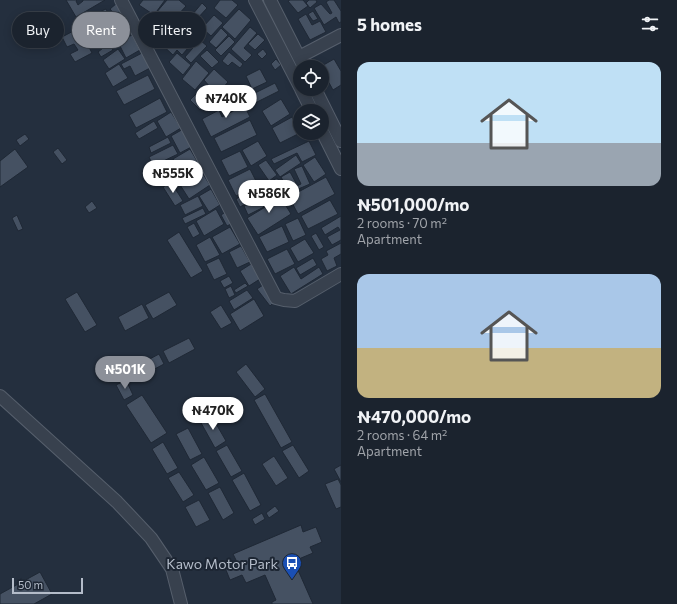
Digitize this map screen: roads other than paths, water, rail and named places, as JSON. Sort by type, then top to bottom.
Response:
[{"type":"street","points":[[120,0],[276,298],[295,301],[341,274]]},
{"type":"street","points":[[255,0],[293,74]]},
{"type":"street","points":[[270,0],[301,60]]},
{"type":"street","points":[[305,60],[341,35]]},
{"type":"street","points":[[318,96],[341,141]]},
{"type":"street","points":[[326,140],[341,169]]},
{"type":"street","points":[[0,396],[117,502],[151,538],[172,569],[181,604]]},
{"type":"place","name":"Kawo Motor Park","points":[[292,580]]}]
